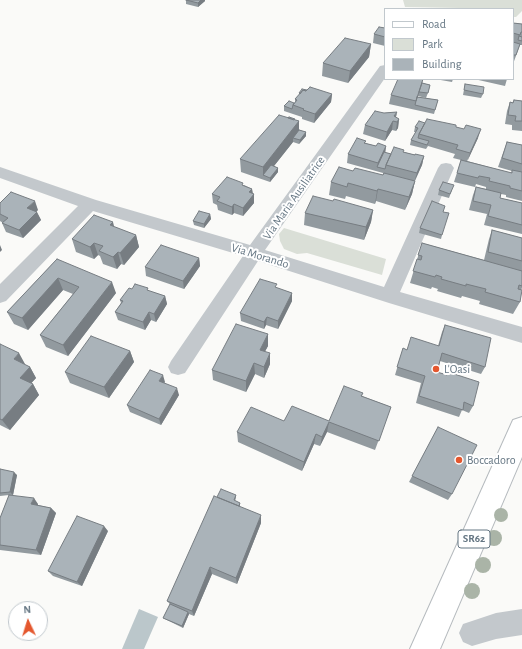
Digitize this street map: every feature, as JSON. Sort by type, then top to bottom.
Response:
[{"type":"main road","name":"SR62","points":[[425,649],[522,428]]},
{"type":"street","name":"Via Maria Ausiliatrice","points":[[178,367],[254,253],[384,70]]},
{"type":"street","points":[[389,296],[446,168]]},
{"type":"street","name":"Via Morando","points":[[0,172],[90,204],[254,253],[389,296],[522,335]]},
{"type":"street","points":[[0,296],[90,204]]},
{"type":"street","points":[[472,632],[522,622]]},
{"type":"green space","points":[[403,0],[522,0],[522,11],[516,17],[514,17],[514,8],[405,7]]},
{"type":"green space","points":[[284,228],[386,259],[382,275],[307,253],[297,254],[284,249],[280,241],[279,234]]},
{"type":"shaded area","points":[[139,609],[158,617],[144,649],[122,649]]},
{"type":"building","points":[[186,0],[201,0],[198,3]]},
{"type":"building","points":[[514,23],[522,24],[522,32],[520,35],[514,33]]},
{"type":"building","points":[[379,27],[384,28],[384,37],[374,34]]},
{"type":"building","points":[[519,36],[522,37],[522,41],[518,40]]},
{"type":"building","points":[[345,38],[371,44],[350,71],[323,63]]},
{"type":"building","points":[[514,42],[520,44],[516,55],[514,55]]},
{"type":"building","points":[[398,80],[423,80],[416,101],[391,95]]},
{"type":"building","points":[[422,83],[430,85],[428,93],[419,92]]},
{"type":"building","points":[[465,84],[484,87],[483,94],[464,90]]},
{"type":"building","points":[[310,87],[332,94],[315,114],[293,105],[297,100],[295,99],[303,90],[306,91]]},
{"type":"building","points":[[302,89],[307,90],[303,90],[300,94],[299,93]]},
{"type":"building","points":[[417,97],[438,100],[435,110],[415,105]]},
{"type":"building","points":[[514,100],[522,101],[522,121],[515,121],[516,116],[508,115],[510,102],[513,103]]},
{"type":"building","points":[[289,101],[294,103],[292,109],[284,106]]},
{"type":"building","points":[[375,111],[384,113],[397,112],[394,116],[399,119],[397,122],[393,121],[387,132],[365,125]]},
{"type":"building","points":[[279,115],[299,121],[263,167],[240,159]]},
{"type":"building","points":[[427,119],[456,125],[456,127],[464,129],[466,125],[481,129],[470,153],[456,149],[458,145],[419,134]]},
{"type":"building","points":[[419,121],[425,123],[418,138],[429,141],[427,145],[411,140],[418,128],[415,127]]},
{"type":"building","points":[[299,130],[306,132],[300,140],[293,138]]},
{"type":"building","points":[[357,138],[366,141],[364,143],[376,146],[378,143],[386,146],[378,163],[348,154]]},
{"type":"building","points":[[507,142],[522,145],[522,164],[502,158]]},
{"type":"building","points":[[394,147],[404,150],[403,152],[424,156],[417,173],[386,165]]},
{"type":"building","points":[[384,152],[391,154],[385,169],[377,167]]},
{"type":"building","points":[[461,160],[512,173],[512,170],[522,172],[522,191],[510,188],[510,186],[489,181],[490,178],[479,176],[478,178],[457,173]]},
{"type":"building","points":[[271,165],[278,168],[270,178],[263,175]]},
{"type":"building","points":[[339,167],[353,171],[355,168],[383,175],[384,173],[415,181],[409,197],[378,189],[377,191],[348,183],[347,187],[331,182]]},
{"type":"building","points":[[227,177],[243,183],[242,185],[252,189],[249,192],[254,194],[243,208],[234,204],[232,207],[217,201],[220,197],[212,194]]},
{"type":"building","points":[[443,182],[454,185],[450,194],[439,190]]},
{"type":"building","points":[[476,187],[501,193],[500,198],[522,203],[522,225],[488,216],[491,205],[473,201]]},
{"type":"building","points":[[11,192],[35,201],[27,208],[37,212],[19,230],[2,223],[8,218],[0,214],[0,203]]},
{"type":"building","points":[[313,196],[333,201],[334,199],[373,210],[366,227],[305,213]]},
{"type":"building","points":[[432,201],[445,206],[443,212],[449,213],[442,235],[420,228]]},
{"type":"building","points":[[199,211],[210,214],[204,224],[193,221]]},
{"type":"building","points":[[94,215],[113,222],[110,225],[136,235],[120,253],[118,252],[113,257],[99,251],[103,246],[94,243],[90,247],[72,239]]},
{"type":"building","points":[[492,230],[522,238],[522,261],[488,252]]},
{"type":"building","points":[[422,243],[522,271],[522,286],[519,285],[518,289],[522,290],[520,302],[485,292],[486,289],[466,284],[466,286],[441,279],[442,277],[436,275],[435,277],[413,271],[417,259],[421,260],[422,256],[418,255]]},
{"type":"building","points":[[161,245],[199,258],[183,281],[145,267]]},
{"type":"building","points":[[57,259],[112,282],[63,345],[40,335],[79,287],[58,278],[22,318],[7,312]]},
{"type":"building","points":[[260,279],[277,284],[275,287],[292,293],[278,321],[267,317],[264,322],[240,313]]},
{"type":"building","points":[[135,284],[165,296],[154,314],[149,312],[143,322],[115,312],[123,301],[120,300],[129,288],[132,289]]},
{"type":"building","points":[[236,324],[268,334],[260,350],[270,353],[264,367],[254,363],[246,381],[212,370]]},
{"type":"building","points":[[445,325],[491,338],[485,367],[442,353],[437,372],[447,375],[448,372],[479,382],[473,406],[464,402],[463,410],[419,396],[425,376],[397,367],[403,348],[407,350],[411,337],[439,346]]},
{"type":"building","points":[[91,336],[130,351],[104,387],[65,372]]},
{"type":"building","points":[[0,344],[19,353],[14,359],[30,367],[20,378],[33,384],[2,420],[0,419]]},
{"type":"building","points":[[150,370],[163,375],[159,381],[177,388],[159,419],[127,405]]},
{"type":"building","points":[[344,386],[363,393],[361,396],[391,407],[379,441],[329,422],[322,437],[316,434],[304,462],[237,432],[251,407],[284,421],[292,406],[329,421]]},
{"type":"building","points":[[438,427],[477,445],[452,494],[412,476]]},
{"type":"building","points":[[0,469],[14,472],[10,492],[0,493]]},
{"type":"building","points":[[221,489],[236,495],[234,500],[240,503],[239,506],[217,497]]},
{"type":"building","points":[[9,495],[34,498],[31,504],[51,508],[36,550],[0,545],[0,518]]},
{"type":"building","points":[[214,496],[261,515],[236,578],[210,567],[192,611],[167,601]]},
{"type":"building","points":[[77,516],[104,526],[77,582],[48,571]]},
{"type":"building","points":[[170,604],[188,612],[182,626],[163,618]]},
{"type":"place","name":"L'Oasi","points":[[436,369]]},
{"type":"place","name":"Boccadoro","points":[[459,460]]}]
